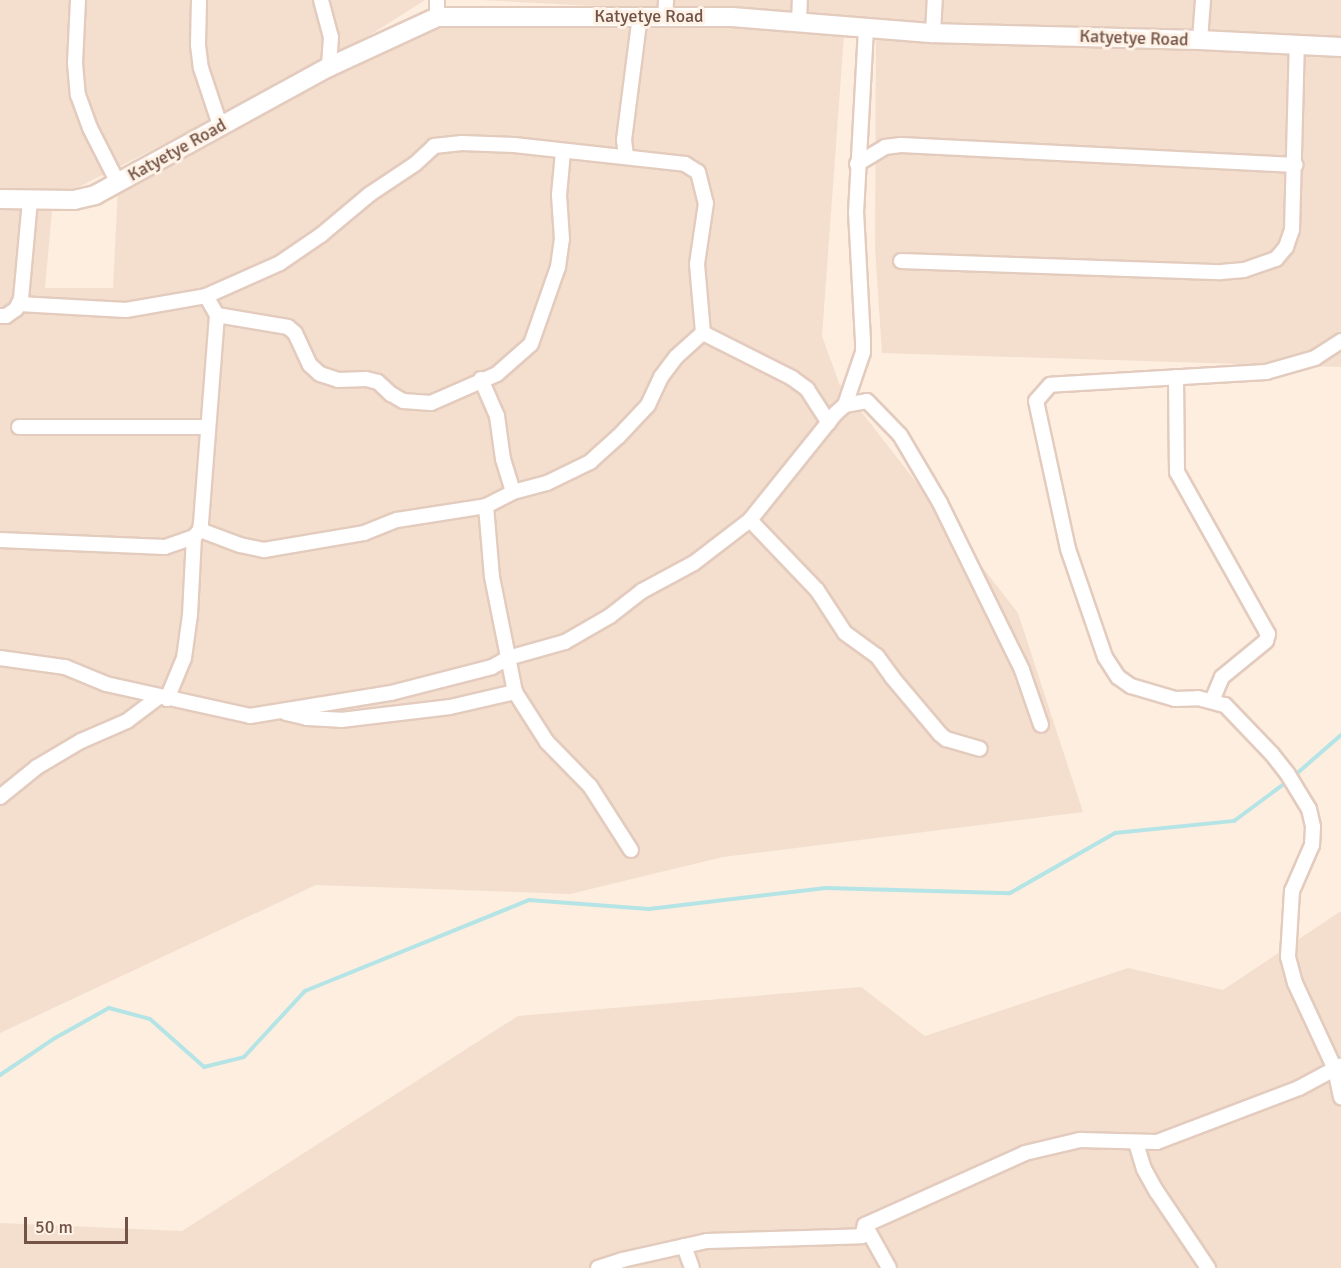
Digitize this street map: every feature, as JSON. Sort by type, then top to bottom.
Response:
[{"type":"street","points":[[78,0],[75,63],[78,95],[90,128],[118,183]]},
{"type":"street","points":[[199,0],[198,45],[201,68],[220,125]]},
{"type":"street","points":[[321,0],[331,37],[329,67]]},
{"type":"street","points":[[799,24],[800,0]]},
{"type":"street","points":[[933,33],[935,0]]},
{"type":"street","points":[[1200,40],[1203,0]]},
{"type":"street","name":"Katyetye Road","points":[[0,199],[74,200],[95,195],[437,9],[640,15],[666,8],[799,24],[933,33],[1297,43],[1341,47]]},
{"type":"street","points":[[626,156],[624,140],[640,15]]},
{"type":"street","points":[[0,658],[65,667],[106,684],[250,716],[391,693],[492,667],[508,658],[566,642],[609,616],[642,591],[694,563],[750,520],[845,405],[862,352],[863,341],[856,213],[866,29]]},
{"type":"street","points":[[901,261],[1221,272],[1260,266],[1276,259],[1286,247],[1292,230],[1297,43]]},
{"type":"street","points":[[19,304],[126,310],[206,296],[280,262],[321,235],[370,194],[415,164],[434,146],[462,143],[514,145],[685,164],[698,172],[706,203],[697,264],[703,333]]},
{"type":"street","points":[[857,164],[885,147],[901,145],[1295,165]]},
{"type":"street","points":[[217,315],[288,327],[295,333],[309,365],[320,374],[338,380],[378,382],[403,401],[431,403],[496,374],[531,344],[558,267],[562,239],[559,195],[563,152]]},
{"type":"street","points":[[0,316],[6,316],[19,304],[30,201]]},
{"type":"street","points":[[0,797],[37,767],[81,741],[127,721],[163,698],[183,658],[190,615],[217,315],[206,296]]},
{"type":"street","points":[[703,333],[792,378],[807,389],[829,423]]},
{"type":"street","points":[[0,540],[165,547],[197,533],[264,550],[364,533],[397,520],[486,506],[513,492],[547,483],[590,462],[648,405],[661,377],[675,357],[703,333]]},
{"type":"street","points":[[1341,341],[1316,358],[1266,372],[1050,385],[1039,395],[1036,409],[1068,549],[1105,657],[1118,677],[1131,686],[1175,699],[1212,700],[1225,705],[1287,772],[1309,809],[1313,826],[1312,845],[1292,891],[1288,957],[1295,983],[1338,1067],[1341,1096]]},
{"type":"street","points":[[1176,377],[1177,472],[1268,634],[1266,641],[1222,677],[1212,700]]},
{"type":"street","points":[[481,379],[497,416],[502,459],[513,492]]},
{"type":"street","points":[[845,405],[867,400],[900,435],[913,454],[957,541],[982,584],[1022,670],[1041,725]]},
{"type":"street","points":[[19,427],[207,427]]},
{"type":"street","points":[[486,506],[492,577],[514,692],[547,742],[590,786],[631,850]]},
{"type":"street","points":[[750,520],[817,590],[845,633],[878,656],[892,677],[940,734],[946,739],[981,749]]},
{"type":"street","points":[[281,711],[307,718],[341,720],[450,706],[514,692]]},
{"type":"street","points":[[865,1225],[1025,1153],[1080,1140],[1157,1143],[1299,1088],[1338,1067]]},
{"type":"street","points":[[1136,1143],[1144,1169],[1157,1192],[1208,1268]]},
{"type":"street","points":[[598,1268],[623,1264],[684,1246],[735,1238],[862,1236],[865,1225]]},
{"type":"street","points":[[865,1225],[889,1268]]},
{"type":"street","points":[[684,1246],[692,1268]]},
{"type":"shaded area","points":[[0,0],[425,0],[332,59],[53,200],[45,288],[113,288],[118,188],[433,11],[617,18],[844,35],[822,336],[839,383],[1018,613],[1083,812],[723,857],[570,894],[316,885],[0,1033]]},
{"type":"shaded area","points":[[480,0],[1341,0],[1341,367],[882,353],[875,249],[876,21]]},
{"type":"shaded area","points":[[1341,911],[1341,1268],[0,1268],[0,1223],[182,1231],[518,1016],[861,987],[925,1036],[1128,968],[1223,990]]},
{"type":"waterway","points":[[1294,776],[1341,735]]},
{"type":"waterway","points":[[0,1075],[55,1038],[109,1008],[150,1019],[204,1067],[244,1057],[305,991],[529,900],[649,909],[826,888],[1010,893],[1115,833],[1234,821],[1288,781]]}]
